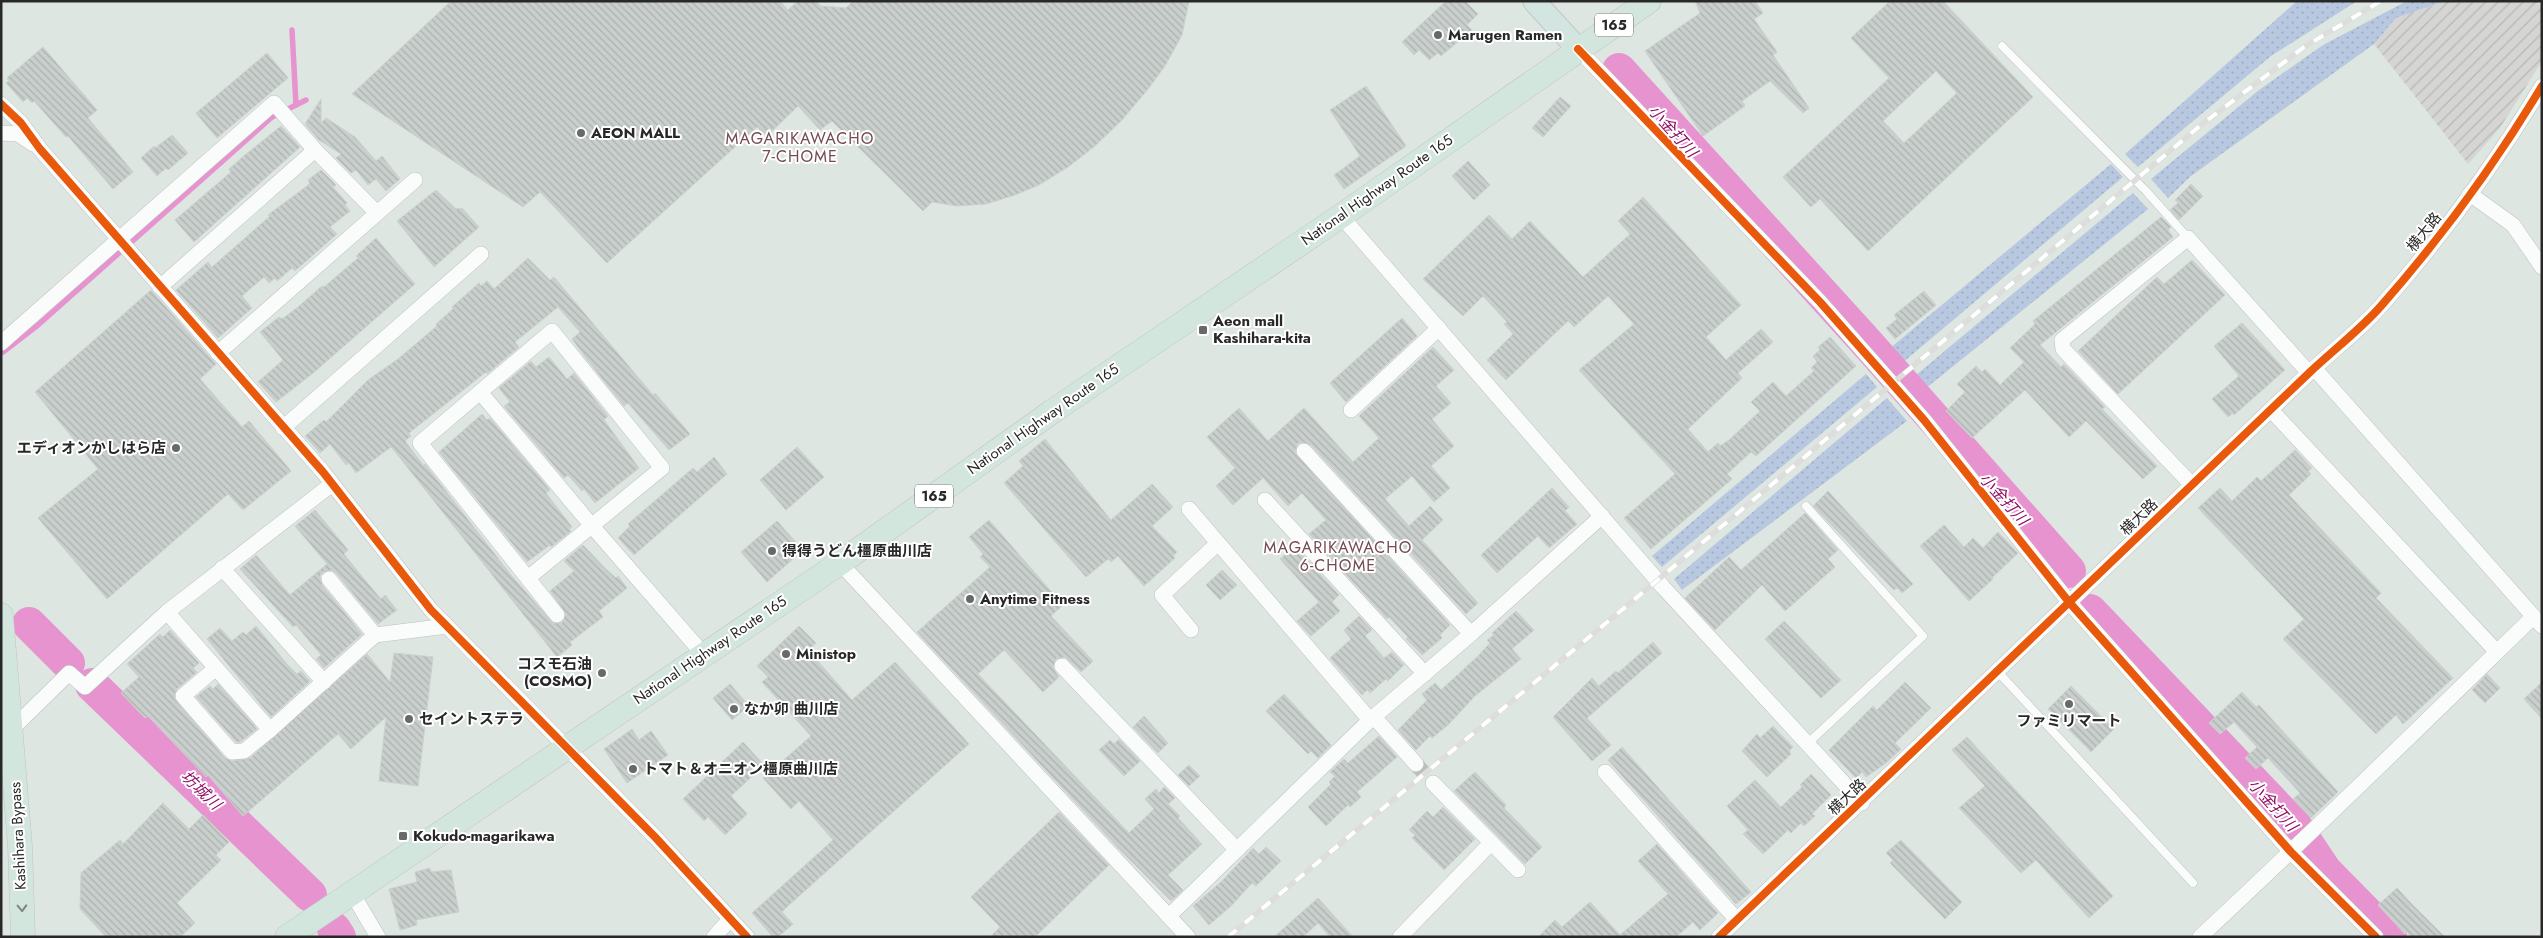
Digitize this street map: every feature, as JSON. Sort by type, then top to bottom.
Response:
[{"type":"highway","name":"National Highway Route 165","points":[[287,937],[528,775],[565,747],[840,563],[1053,411],[1341,216],[1649,1]]},
{"type":"highway","name":"Kashihara Bypass","points":[[1,615],[12,729],[9,794],[23,937]]},
{"type":"main road","points":[[1534,1],[1578,49]]},
{"type":"street","points":[[1578,49],[1820,302],[1924,420],[2069,602],[2291,852],[2376,937]]},
{"type":"street","name":"横大路","points":[[1719,937],[1862,803],[2311,370],[2380,308],[2450,222],[2516,130],[2542,86]]},
{"type":"street","points":[[1,343],[118,238],[274,103],[315,150],[378,213]]},
{"type":"street","points":[[1,104],[21,124],[40,150],[332,484],[431,610],[655,837],[747,937]]},
{"type":"street","points":[[1,133],[18,134],[40,150]]},
{"type":"street","points":[[160,287],[315,150]]},
{"type":"street","points":[[218,353],[415,180]]},
{"type":"street","points":[[2470,194],[2513,225],[2542,267]]},
{"type":"street","points":[[1341,216],[1669,594],[1862,803]]},
{"type":"street","points":[[2192,485],[2062,349],[2062,340],[2188,238],[2311,370],[2538,621],[2496,652],[2291,852],[2200,937]]},
{"type":"street","points":[[284,428],[481,254]]},
{"type":"street","points":[[1351,410],[1439,328]]},
{"type":"street","points":[[528,578],[662,468],[552,331],[420,443],[557,616]]},
{"type":"street","points":[[480,392],[592,526],[704,654]]},
{"type":"street","points":[[2271,410],[2496,652]]},
{"type":"street","points":[[1304,451],[1471,634]]},
{"type":"street","points":[[12,729],[69,673],[85,687],[167,612],[332,484]]},
{"type":"street","points":[[1266,500],[1425,674]]},
{"type":"street","points":[[1188,509],[1372,719],[1416,764]]},
{"type":"street","points":[[1170,916],[1372,719],[1471,634],[1602,516]]},
{"type":"street","points":[[1190,630],[1162,595],[1218,543]]},
{"type":"street","points":[[840,563],[1188,937]]},
{"type":"street","points":[[222,568],[324,682]]},
{"type":"street","points":[[328,580],[375,635]]},
{"type":"street","points":[[167,612],[270,730]]},
{"type":"street","points":[[216,668],[183,696],[232,752],[244,752],[375,635],[446,626]]},
{"type":"street","points":[[1062,666],[1237,850]]},
{"type":"street","points":[[1605,772],[1737,920]]},
{"type":"street","points":[[1433,783],[1518,870]]},
{"type":"street","points":[[1400,937],[1491,843]]},
{"type":"street","points":[[352,893],[378,932],[378,937]]},
{"type":"street","points":[[714,937],[730,919]]},
{"type":"lane","points":[[2002,46],[2146,191],[2188,238]]},
{"type":"lane","points":[[1806,506],[1923,636],[1807,744]]},
{"type":"lane","points":[[1998,672],[2192,883]]},
{"type":"shaded area","points":[[2297,1],[2357,1],[2271,56],[2138,167],[2125,154]]},
{"type":"shaded area","points":[[2407,1],[2445,1],[2396,18],[2374,44],[2191,176],[2168,198],[2151,179],[2259,90],[2323,45]]},
{"type":"shaded area","points":[[2445,1],[2538,1],[2542,9],[2542,61],[2500,128],[2468,164],[2374,44],[2396,18]]},
{"type":"shaded area","points":[[2111,164],[2123,177],[1901,364],[1889,349]]},
{"type":"shaded area","points":[[2133,193],[2148,209],[1925,389],[1915,376]]},
{"type":"shaded area","points":[[1866,374],[1877,387],[1662,567],[1652,556]]},
{"type":"shaded area","points":[[1887,398],[1907,421],[1682,590],[1674,579]]},
{"type":"building","name":"AEON MALL","points":[[451,1],[780,1],[788,10],[798,1],[816,1],[821,6],[846,8],[853,1],[1189,1],[1182,35],[1165,66],[1148,89],[1122,120],[1095,146],[1068,167],[1039,185],[986,204],[957,206],[932,202],[923,211],[832,121],[820,130],[798,106],[767,136],[757,127],[607,263],[540,192],[523,207],[352,94]]},
{"type":"building","name":"Marugen Ramen","points":[[1446,1],[1465,1],[1478,14],[1467,25],[1472,30],[1441,56],[1438,53],[1429,60],[1419,50],[1414,55],[1402,42]]},
{"type":"building","points":[[1695,1],[1755,1],[1763,13],[1754,19],[1777,52],[1773,55],[1809,108],[1803,113],[1770,81],[1742,101],[1745,106],[1703,136],[1645,51],[1700,13]]},
{"type":"building","points":[[1890,1],[1943,1],[2033,97],[1868,251],[1820,199],[1811,207],[1783,177],[1889,78],[1851,38]],"holes":[[[1936,71],[1957,93],[1904,143],[1883,121]]]},
{"type":"building","points":[[43,47],[97,110],[88,118],[133,172],[113,189],[68,136],[66,137],[34,101],[32,103],[27,98],[23,102],[6,83],[9,81],[7,78]]},
{"type":"building","points":[[267,53],[288,78],[217,138],[196,113]]},
{"type":"building","points":[[1366,86],[1406,146],[1344,189],[1334,175],[1360,156],[1330,110]]},
{"type":"building","points":[[1560,97],[1571,106],[1543,137],[1532,128]]},
{"type":"building","points":[[321,99],[321,123],[326,118],[355,137],[376,161],[382,156],[400,179],[386,191],[376,179],[368,185],[356,170],[351,173],[336,158],[341,154],[319,140],[305,124]]},
{"type":"building","points":[[281,126],[300,147],[194,242],[175,220],[231,172],[229,169]]},
{"type":"building","points":[[172,135],[188,153],[168,170],[166,168],[157,176],[141,158],[154,146],[155,148]]},
{"type":"building","points":[[1468,161],[1490,185],[1474,200],[1452,176]]},
{"type":"building","points":[[321,170],[336,185],[333,187],[347,203],[345,205],[350,211],[330,227],[337,234],[295,271],[292,268],[277,281],[275,278],[269,283],[264,277],[242,296],[252,308],[218,338],[176,290],[208,262],[212,267],[270,216],[268,215],[307,186],[310,183],[308,180]]},
{"type":"building","points":[[2191,184],[2203,196],[2179,220],[2170,210],[2178,203],[2175,200]]},
{"type":"building","points":[[436,190],[456,209],[462,208],[479,227],[434,267],[397,221]]},
{"type":"building","points":[[1643,197],[1741,305],[1706,337],[1726,360],[1761,329],[1773,342],[1738,373],[1742,378],[1688,429],[1708,452],[1718,443],[1720,446],[1729,440],[1760,411],[1751,402],[1773,382],[1786,396],[1814,371],[1811,368],[1817,362],[1813,356],[1820,350],[1818,347],[1830,337],[1856,366],[1756,456],[1751,452],[1727,474],[1732,479],[1651,549],[1624,518],[1675,474],[1579,370],[1634,324],[1608,296],[1574,327],[1568,321],[1506,380],[1487,360],[1513,334],[1504,324],[1507,322],[1483,296],[1463,316],[1423,279],[1489,215],[1512,239],[1530,221],[1583,277],[1630,234],[1618,221]]},
{"type":"building","points":[[2161,217],[2171,227],[2168,230],[2173,237],[2040,345],[2061,367],[2064,364],[2105,407],[2102,409],[2157,466],[2143,479],[2086,421],[2069,437],[2025,390],[1972,438],[1946,411],[1965,392],[1957,384],[1976,366],[1982,372],[1985,369],[2000,385],[2024,362],[2010,348],[2035,324],[2033,321]]},
{"type":"building","points":[[376,238],[415,284],[312,374],[276,402],[258,382],[283,360],[260,332],[279,317],[282,319],[322,286],[324,287],[358,258],[356,256]]},
{"type":"building","points":[[528,258],[550,280],[554,277],[653,395],[655,393],[690,434],[669,450],[628,403],[624,406],[588,361],[572,339],[580,332],[558,307],[515,342],[519,347],[487,374],[486,372],[409,433],[411,436],[405,441],[511,575],[553,623],[562,623],[566,614],[550,591],[574,571],[564,561],[583,545],[616,578],[618,576],[627,588],[599,611],[603,617],[570,642],[572,645],[557,657],[391,447],[356,473],[349,463],[346,465],[330,444],[320,453],[305,436],[324,420],[326,422],[368,380],[398,359],[437,326],[436,324],[453,309],[452,307],[479,283],[481,286],[487,281],[494,289]]},
{"type":"building","points":[[2192,260],[2225,295],[2118,394],[2078,351],[2157,277],[2164,284]]},
{"type":"building","name":"エディオンかしはら店","points":[[151,290],[216,364],[200,379],[242,427],[249,421],[291,471],[243,510],[228,494],[107,599],[38,518],[98,469],[35,392]]},
{"type":"building","points":[[1924,291],[1936,305],[1895,339],[1886,328],[1897,319],[1894,315]]},
{"type":"building","points":[[1402,318],[1417,336],[1346,402],[1330,383]]},
{"type":"building","points":[[2242,323],[2285,370],[2234,415],[2233,413],[2228,417],[2212,399],[2239,376],[2214,346]]},
{"type":"building","points":[[1433,347],[1454,370],[1436,386],[1451,403],[1432,419],[1454,446],[1431,466],[1450,488],[1434,502],[1412,476],[1385,499],[1409,526],[1430,506],[1443,520],[1422,540],[1478,603],[1466,614],[1311,445],[1302,442],[1297,444],[1295,453],[1450,625],[1440,635],[1442,638],[1422,655],[1406,639],[1408,637],[1389,617],[1387,619],[1309,534],[1326,520],[1302,493],[1288,506],[1263,478],[1233,505],[1216,486],[1235,468],[1207,437],[1239,408],[1268,441],[1304,408],[1353,462],[1379,438],[1359,416]]},
{"type":"building","points":[[549,357],[567,379],[574,373],[608,416],[604,420],[639,468],[595,503],[584,489],[582,491],[568,475],[564,478],[504,406],[510,402],[499,388],[531,361],[536,367]]},
{"type":"building","points":[[482,414],[487,420],[490,418],[550,490],[546,493],[572,527],[569,529],[571,531],[551,547],[550,545],[527,562],[439,452]]},
{"type":"building","points":[[1045,439],[1111,520],[1152,484],[1173,507],[1152,526],[1177,552],[1173,556],[1175,558],[1144,586],[1118,556],[1111,562],[1108,559],[1086,577],[1004,483],[1023,466],[1019,461]]},
{"type":"building","points":[[797,447],[824,477],[786,510],[760,480]]},
{"type":"building","points":[[2295,450],[2312,468],[2308,471],[2311,474],[2289,495],[2381,593],[2376,598],[2453,678],[2403,724],[2396,715],[2376,734],[2283,639],[2304,619],[2198,508],[2220,488],[2232,501],[2257,477],[2261,481]]},
{"type":"building","points":[[714,457],[727,474],[634,555],[618,538],[630,526],[628,524],[693,468],[697,472]]},
{"type":"building","points":[[1552,488],[1569,507],[1565,511],[1577,524],[1549,548],[1538,536],[1497,573],[1481,555]]},
{"type":"building","points":[[1828,491],[1913,584],[1902,593],[1897,588],[1894,590],[1813,506]]},
{"type":"building","points":[[315,510],[348,550],[344,554],[360,574],[381,599],[385,595],[397,610],[378,624],[336,573],[332,570],[323,572],[320,576],[322,585],[362,634],[324,668],[316,659],[321,655],[296,625],[293,627],[240,569],[256,555],[290,595],[327,564],[295,526]]},
{"type":"building","points":[[1805,513],[1838,550],[1828,559],[1835,567],[1785,611],[1762,585],[1715,630],[1685,598],[1729,557],[1741,570]]},
{"type":"building","points":[[989,520],[1063,605],[1051,616],[1093,661],[1081,672],[1065,657],[1056,659],[1053,668],[1059,677],[1043,692],[1004,650],[978,674],[1129,833],[1154,809],[1145,799],[1156,789],[1159,793],[1164,787],[1175,798],[1168,804],[1202,844],[1168,875],[1183,890],[1171,901],[1122,852],[917,632],[990,567],[980,557],[983,554],[969,537]]},
{"type":"building","name":"得得うどん橿原曲川店","points":[[777,521],[803,550],[767,582],[741,552]]},
{"type":"building","points":[[1944,525],[1964,547],[1973,538],[1983,548],[1998,532],[2018,553],[1969,601],[1920,546]]},
{"type":"building","points":[[1295,547],[1339,595],[1332,602],[1340,611],[1311,636],[1297,621],[1319,602],[1280,559]]},
{"type":"building","points":[[1222,570],[1237,585],[1220,600],[1206,585]]},
{"type":"building","points":[[1516,611],[1534,630],[1512,649],[1521,659],[1475,696],[1449,724],[1432,738],[1430,736],[1416,750],[1398,730],[1427,700],[1422,694],[1435,683],[1441,690],[1478,656],[1490,643],[1487,640],[1494,635],[1492,633]]},
{"type":"building","points":[[1359,616],[1372,630],[1365,636],[1384,658],[1392,652],[1404,665],[1388,681],[1386,679],[1370,693],[1367,690],[1362,695],[1330,658],[1351,639],[1344,630]]},
{"type":"building","points":[[1784,621],[1841,680],[1821,698],[1765,639]]},
{"type":"building","points":[[256,626],[287,664],[297,674],[301,671],[310,681],[271,717],[207,639],[220,628],[232,641],[243,632],[246,635]]},
{"type":"building","points":[[799,626],[816,643],[808,650],[852,700],[895,662],[969,744],[789,905],[782,912],[793,924],[778,937],[773,937],[752,913],[833,840],[799,801],[791,809],[763,778],[811,736],[762,682],[768,677],[757,666]]},
{"type":"building","points":[[170,630],[199,663],[193,668],[197,672],[177,689],[174,698],[225,758],[232,761],[250,758],[367,654],[390,682],[394,653],[433,657],[418,786],[379,781],[386,717],[351,749],[338,734],[243,816],[208,775],[206,777],[148,716],[145,718],[121,693],[139,677],[127,664],[160,634],[163,637]]},
{"type":"building","points":[[1653,642],[1662,653],[1587,718],[1611,745],[1592,761],[1553,717],[1592,678],[1599,686],[1616,671],[1618,673]]},
{"type":"building","points":[[2487,674],[2500,688],[2485,703],[2472,690]]},
{"type":"building","points":[[1905,682],[1931,708],[1895,743],[1901,749],[1886,763],[1866,777],[1862,772],[1856,778],[1829,750],[1873,706],[1877,710]]},
{"type":"building","points":[[2542,682],[2542,719],[2524,699]]},
{"type":"building","points":[[218,684],[257,729],[240,742],[236,742],[196,697],[210,686],[213,689]]},
{"type":"building","name":"なか卯 曲川店","points":[[730,684],[749,706],[732,720],[713,698]]},
{"type":"building","points":[[2071,686],[2114,729],[2091,752],[2048,709]]},
{"type":"building","points":[[2242,692],[2256,707],[2259,705],[2338,792],[2311,818],[2293,799],[2300,793],[2268,758],[2256,769],[2245,758],[2257,747],[2234,722],[2220,734],[2209,723]]},
{"type":"building","points":[[1284,694],[1331,745],[1318,758],[1311,751],[1308,754],[1266,711]]},
{"type":"building","points":[[1144,716],[1168,743],[1158,753],[1133,727]]},
{"type":"building","points":[[1773,726],[1793,747],[1789,751],[1791,754],[1767,777],[1742,751],[1757,734],[1760,738]]},
{"type":"building","name":"トマト＆オニオン橿原曲川店","points":[[632,729],[639,740],[651,731],[668,755],[627,783],[604,749]]},
{"type":"building","points":[[1379,736],[1397,757],[1357,792],[1361,797],[1350,807],[1348,805],[1326,826],[1308,807],[1331,784],[1329,782],[1335,776],[1330,772],[1344,759],[1348,763]]},
{"type":"building","points":[[1967,737],[2113,896],[2089,918],[2036,860],[2021,873],[1959,808],[1985,786],[1952,750]]},
{"type":"building","points":[[1119,739],[1140,761],[1124,776],[1099,750],[1110,740],[1114,744]]},
{"type":"building","points":[[743,742],[764,765],[731,796],[747,814],[725,835],[708,817],[704,821],[683,799]]},
{"type":"building","points":[[1622,747],[1751,892],[1736,904],[1608,760]]},
{"type":"building","points":[[1189,765],[1200,776],[1189,786],[1178,775]]},
{"type":"building","points":[[1475,772],[1506,805],[1504,808],[1542,847],[1525,864],[1454,791]]},
{"type":"building","points":[[1811,774],[1831,795],[1812,814],[1815,816],[1804,826],[1801,823],[1791,833],[1788,830],[1763,854],[1743,834],[1748,830],[1727,806],[1755,780],[1781,807],[1802,787],[1800,785]]},
{"type":"building","points":[[163,803],[189,829],[203,815],[229,842],[216,855],[221,860],[177,903],[195,923],[180,937],[106,937],[80,909],[81,873],[120,840],[123,844]]},
{"type":"building","points":[[1443,807],[1475,839],[1444,870],[1412,838],[1415,835],[1409,830],[1427,811],[1433,817]]},
{"type":"building","points":[[1059,812],[1109,865],[1035,937],[990,937],[1000,927],[971,897]]},
{"type":"building","points":[[1901,840],[1962,902],[1945,919],[1890,863],[1893,860],[1886,853]]},
{"type":"building","points":[[1657,844],[1718,913],[1700,930],[1693,922],[1676,937],[1538,937],[1555,920],[1562,927],[1590,902],[1620,935],[1668,894],[1638,861]]},
{"type":"building","points":[[1266,847],[1281,861],[1256,886],[1252,883],[1231,906],[1209,925],[1193,906],[1222,881],[1253,848],[1259,854]]},
{"type":"building","points":[[430,868],[431,872],[451,870],[459,912],[416,920],[417,925],[400,930],[389,889],[417,882],[415,872]]},
{"type":"building","points":[[2397,888],[2445,937],[2411,937],[2407,932],[2405,934],[2378,905]]},
{"type":"building","points":[[1318,898],[1353,937],[1330,937],[1318,923],[1303,937],[1274,937]]},
{"type":"waterway","points":[[292,30],[296,105]]},
{"type":"waterway","name":"小金打川","points":[[1619,70],[1866,342],[2069,571]]},
{"type":"waterway","points":[[3,352],[38,325],[272,117],[306,100]]},
{"type":"waterway","name":"小金打川","points":[[2090,611],[2295,826],[2325,871],[2390,937]]},
{"type":"waterway","name":"坊城川","points":[[29,624],[68,663]]},
{"type":"waterway","name":"坊城川","points":[[92,685],[310,895]]},
{"type":"waterway","name":"坊城川","points":[[334,929],[339,937]]},
{"type":"tunnel","points":[[1416,764],[1433,783]]},
{"type":"railway","points":[[1228,937],[2201,125],[2304,47],[2381,1]]},
{"type":"cycle path","points":[[1578,49],[1820,302],[1924,420],[2069,602],[2291,852],[2376,937]]},
{"type":"cycle path","points":[[1719,937],[2309,373],[2373,315],[2425,254],[2466,200],[2542,86]]},
{"type":"cycle path","points":[[1,104],[21,123],[40,149],[323,472],[431,610],[655,837],[747,937]]},
{"type":"place","name":"Marugen Ramen","points":[[1438,35]]},
{"type":"place","name":"AEON MALL","points":[[581,133]]},
{"type":"place","name":"Aeon mall Kashihara-kita","points":[[1203,330]]},
{"type":"place","name":"エディオンかしはら店","points":[[176,448]]},
{"type":"place","name":"得得うどん橿原曲川店","points":[[772,551]]},
{"type":"place","name":"Anytime Fitness","points":[[970,599]]},
{"type":"place","name":"Ministop","points":[[786,654]]},
{"type":"place","name":"コスモ石油 (COSMO)","points":[[602,673]]},
{"type":"place","name":"ファミリマート","points":[[2069,704]]},
{"type":"place","name":"なか卯 曲川店","points":[[734,709]]},
{"type":"place","name":"セイントステラ","points":[[409,719]]},
{"type":"place","name":"トマト＆オニオン橿原曲川店","points":[[633,769]]},
{"type":"place","name":"Kokudo-magarikawa","points":[[403,836]]},
{"type":"district","name":"MAGARIKAWACHO 7-CHOME","points":[[800,147]]},
{"type":"district","name":"MAGARIKAWACHO 6-CHOME","points":[[1338,556]]}]
